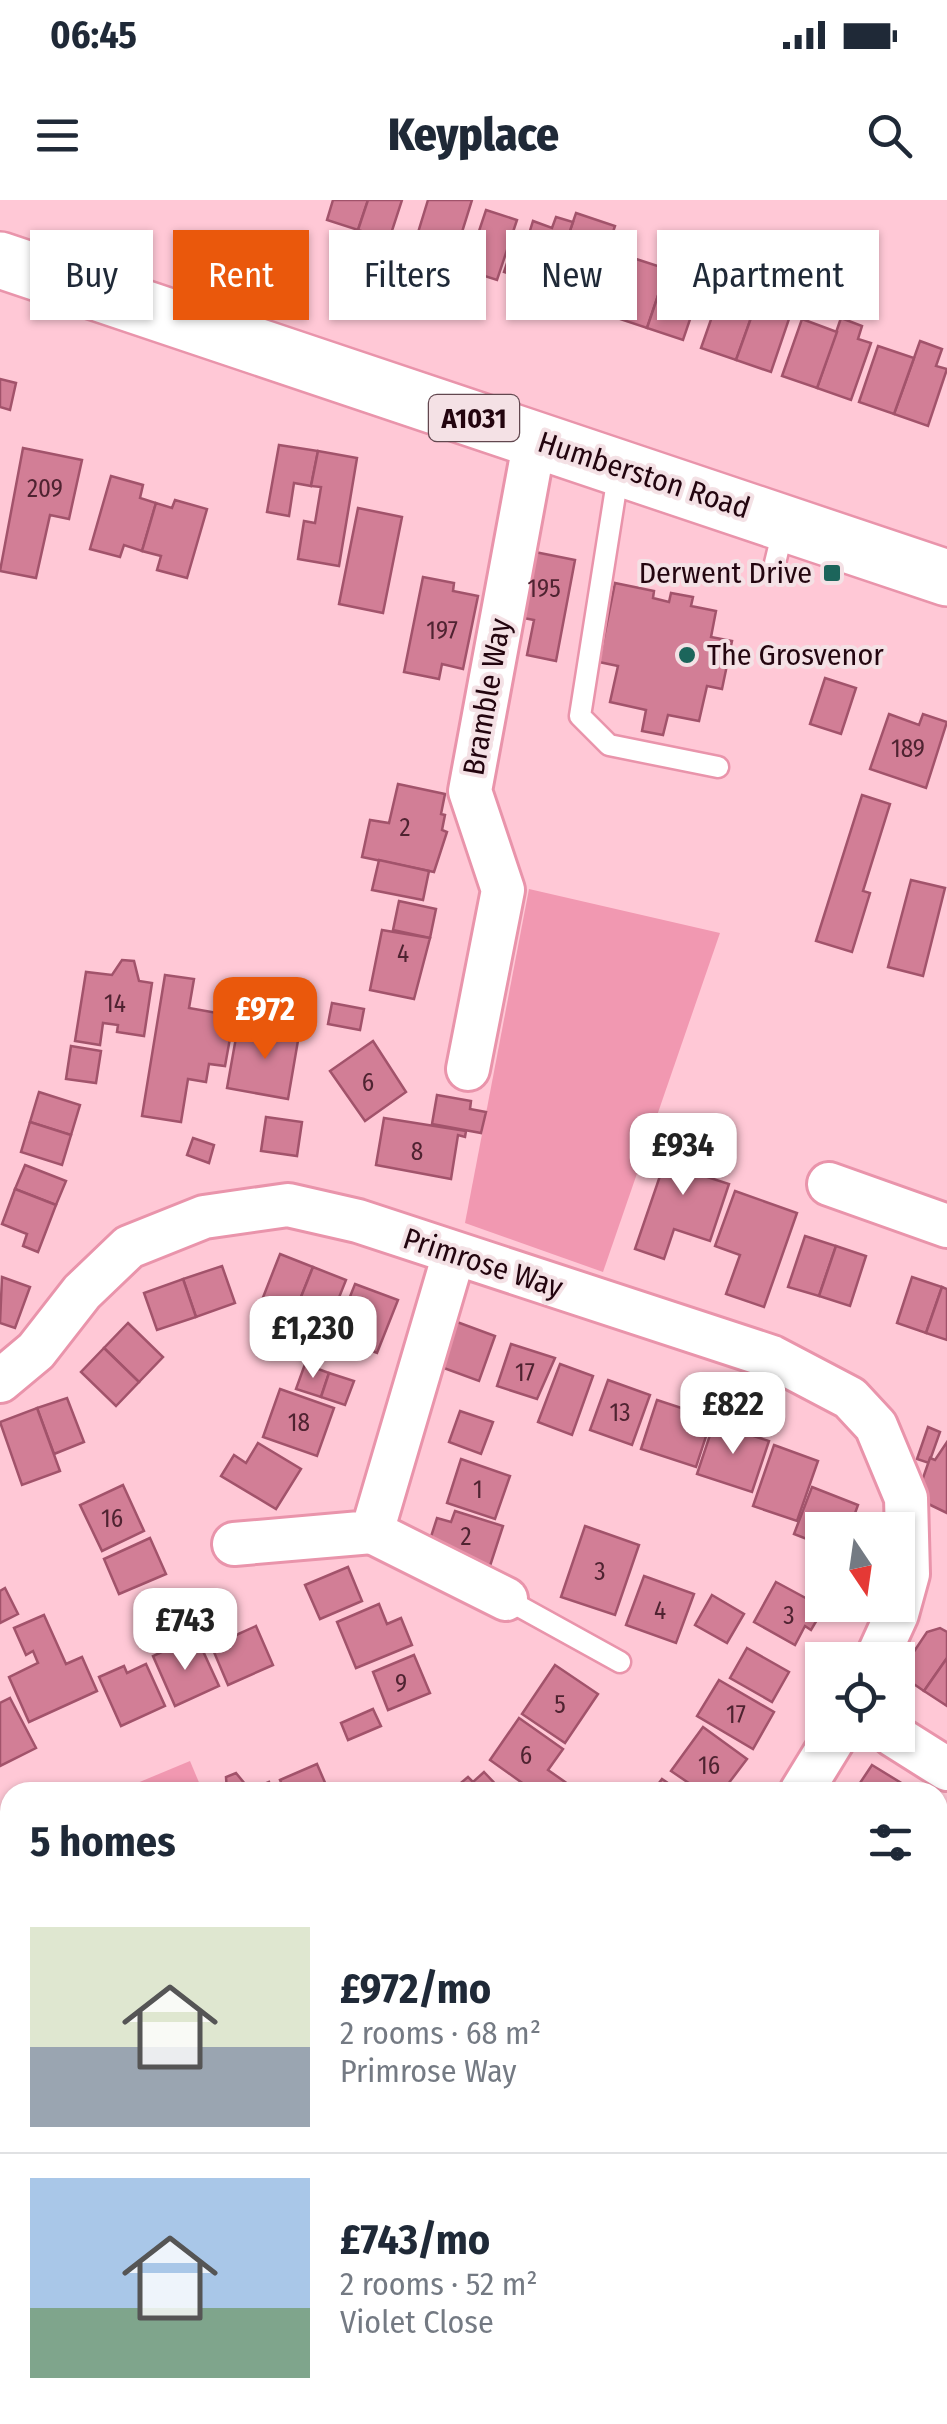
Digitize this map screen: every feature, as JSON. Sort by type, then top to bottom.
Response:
[{"type":"main road","name":"Humberston Road","points":[[0,260],[619,469],[780,542],[947,578]]},
{"type":"street","name":"Bramble Way","points":[[468,1069],[503,890],[470,792],[535,439]]},
{"type":"street","points":[[829,1184],[947,1226]]},
{"type":"street","name":"Primrose Way","points":[[0,1381],[36,1352],[82,1292],[128,1246],[204,1217],[288,1204],[358,1221],[772,1357],[850,1398],[876,1426],[928,1552],[908,1574],[898,1614],[885,1642]]},
{"type":"street","points":[[372,1532],[454,1254]]},
{"type":"street","points":[[234,1544],[372,1532],[506,1599]]},
{"type":"street","points":[[915,1749],[947,1769]]},
{"type":"street","points":[[808,1782],[826,1752]]},
{"type":"lane","points":[[619,469],[580,716],[609,745],[718,767]]},
{"type":"lane","points":[[506,1599],[620,1662]]},
{"type":"shaded area","points":[[529,889],[720,933],[603,1272],[465,1223]]},
{"type":"shaded area","points":[[190,1761],[199,1782],[140,1782]]},
{"type":"building","points":[[333,200],[368,200],[358,230],[327,220]]},
{"type":"building","points":[[368,200],[402,200],[392,230],[358,230]]},
{"type":"building","points":[[428,200],[472,200],[463,230],[419,230]]},
{"type":"building","points":[[486,210],[517,220],[514,230],[506,230],[506,253],[497,280],[486,276],[486,230],[479,230]]},
{"type":"building","points":[[576,213],[615,226],[614,230],[570,230]]},
{"type":"building","points":[[556,217],[573,222],[570,230],[530,230],[533,221],[552,228]]},
{"type":"building","points":[[637,259],[657,266],[657,298],[647,328],[623,320],[637,320]]},
{"type":"building","points":[[657,298],[657,320],[690,320],[683,340],[647,328]]},
{"type":"building","points":[[711,320],[750,320],[736,360],[701,348]]},
{"type":"building","points":[[750,320],[789,320],[771,372],[736,360]]},
{"type":"building","points":[[802,320],[837,332],[817,388],[782,376]]},
{"type":"building","points":[[840,320],[862,326],[858,339],[871,343],[851,400],[817,388]]},
{"type":"building","points":[[920,341],[942,349],[936,366],[947,369],[928,426],[894,414]]},
{"type":"building","points":[[878,346],[914,358],[894,414],[859,402]]},
{"type":"building","points":[[0,379],[16,383],[10,410],[0,407]]},
{"type":"building","points":[[279,445],[318,451],[311,486],[294,483],[289,516],[267,512]]},
{"type":"building","points":[[23,448],[82,460],[69,519],[50,515],[36,578],[0,571]]},
{"type":"building","points":[[318,451],[357,458],[339,566],[298,559],[304,521],[315,523],[321,487],[311,486]]},
{"type":"building","points":[[111,476],[143,485],[140,498],[156,503],[142,551],[124,545],[120,557],[90,549]]},
{"type":"building","points":[[175,500],[207,509],[187,578],[157,570],[161,556],[142,551],[156,503],[172,508]]},
{"type":"building","points":[[358,508],[402,517],[383,613],[339,604]]},
{"type":"building","points":[[525,550],[575,560],[556,661],[527,655],[534,620],[513,616]]},
{"type":"building","points":[[423,577],[454,583],[453,591],[478,596],[463,669],[442,664],[439,679],[404,672]]},
{"type":"building","points":[[615,583],[654,591],[653,598],[669,602],[671,593],[693,597],[691,606],[716,611],[711,637],[732,641],[722,689],[707,686],[699,721],[668,715],[663,735],[642,731],[646,710],[610,702],[618,666],[599,662]]},
{"type":"building","points":[[825,678],[856,688],[841,734],[810,724]]},
{"type":"building","points":[[889,714],[919,725],[923,714],[947,722],[926,788],[870,769]]},
{"type":"building","points":[[398,784],[445,794],[441,814],[445,815],[442,830],[447,832],[434,872],[362,857],[370,820],[389,823]]},
{"type":"building","points":[[862,795],[890,804],[863,891],[870,893],[852,952],[816,941]]},
{"type":"building","points":[[379,860],[429,871],[423,900],[372,890]]},
{"type":"building","points":[[911,880],[945,888],[923,976],[888,967]]},
{"type":"building","points":[[399,901],[436,909],[430,938],[393,930]]},
{"type":"building","points":[[382,930],[430,938],[414,999],[370,990]]},
{"type":"building","points":[[122,960],[134,961],[139,981],[152,983],[144,1036],[117,1032],[118,1025],[103,1023],[100,1045],[75,1041],[86,972],[112,975]]},
{"type":"building","points":[[165,975],[194,979],[189,1008],[234,1016],[225,1066],[209,1064],[206,1082],[188,1079],[181,1122],[142,1116]]},
{"type":"building","points":[[332,1003],[364,1009],[360,1030],[328,1024]]},
{"type":"building","points":[[281,1020],[301,1023],[288,1099],[227,1088],[237,1032],[278,1039]]},
{"type":"building","points":[[373,1041],[406,1092],[365,1121],[330,1071]]},
{"type":"building","points":[[71,1046],[101,1051],[96,1083],[66,1079]]},
{"type":"building","points":[[39,1092],[80,1105],[71,1135],[30,1122]]},
{"type":"building","points":[[437,1095],[471,1101],[470,1109],[486,1112],[481,1133],[432,1124]]},
{"type":"building","points":[[266,1117],[302,1122],[297,1156],[261,1151]]},
{"type":"building","points":[[384,1118],[466,1131],[465,1137],[458,1135],[451,1179],[376,1165]]},
{"type":"building","points":[[30,1122],[71,1135],[62,1165],[21,1152]]},
{"type":"building","points":[[674,1135],[714,1148],[704,1176],[729,1184],[710,1241],[674,1229],[664,1259],[635,1249]]},
{"type":"building","points":[[193,1138],[214,1145],[209,1163],[187,1155]]},
{"type":"building","points":[[25,1165],[66,1181],[56,1205],[15,1189]]},
{"type":"building","points":[[15,1189],[56,1205],[38,1252],[23,1246],[27,1234],[2,1224]]},
{"type":"building","points":[[735,1191],[797,1213],[764,1307],[726,1294],[740,1255],[715,1246]]},
{"type":"building","points":[[805,1236],[836,1246],[819,1296],[788,1287]]},
{"type":"building","points":[[836,1246],[866,1256],[850,1306],[819,1296]]},
{"type":"building","points":[[280,1254],[313,1267],[295,1312],[262,1300]]},
{"type":"building","points":[[222,1266],[235,1303],[196,1317],[183,1279]]},
{"type":"building","points":[[313,1267],[346,1280],[328,1325],[295,1312]]},
{"type":"building","points":[[2,1277],[30,1287],[15,1328],[0,1323]]},
{"type":"building","points":[[912,1277],[942,1287],[926,1333],[897,1323]]},
{"type":"building","points":[[183,1279],[196,1317],[157,1330],[144,1293]]},
{"type":"building","points":[[355,1284],[398,1300],[377,1353],[334,1337]]},
{"type":"building","points":[[942,1287],[947,1289],[947,1340],[926,1333]]},
{"type":"building","points":[[457,1322],[495,1336],[479,1381],[441,1367]]},
{"type":"building","points":[[128,1323],[163,1357],[139,1382],[104,1348]]},
{"type":"building","points":[[511,1344],[555,1358],[537,1399],[497,1386]]},
{"type":"building","points":[[104,1348],[139,1382],[116,1406],[81,1372]]},
{"type":"building","points":[[305,1364],[329,1373],[321,1397],[296,1389]]},
{"type":"building","points":[[560,1364],[593,1376],[572,1435],[538,1422]]},
{"type":"building","points":[[329,1373],[354,1381],[345,1405],[321,1397]]},
{"type":"building","points":[[608,1380],[650,1395],[632,1445],[590,1430]]},
{"type":"building","points":[[280,1389],[334,1408],[317,1456],[263,1437]]},
{"type":"building","points":[[67,1398],[84,1442],[54,1454],[37,1408]]},
{"type":"building","points":[[657,1400],[712,1418],[696,1467],[641,1449]]},
{"type":"building","points":[[37,1408],[60,1471],[22,1485],[0,1422]]},
{"type":"building","points":[[460,1411],[493,1422],[481,1454],[449,1442]]},
{"type":"building","points":[[714,1423],[769,1441],[752,1492],[697,1474]]},
{"type":"building","points":[[928,1427],[940,1432],[929,1463],[917,1459]]},
{"type":"building","points":[[947,1442],[947,1513],[916,1498],[930,1458],[935,1460]]},
{"type":"building","points":[[258,1443],[301,1469],[276,1509],[221,1476],[234,1455],[246,1463]]},
{"type":"building","points":[[774,1445],[818,1461],[797,1521],[753,1506]]},
{"type":"building","points":[[461,1459],[510,1476],[495,1519],[447,1503]]},
{"type":"building","points":[[123,1485],[144,1531],[102,1551],[80,1505]]},
{"type":"building","points":[[812,1487],[858,1505],[855,1512],[805,1512],[805,1538],[794,1534]]},
{"type":"building","points":[[455,1511],[503,1526],[490,1566],[428,1546],[437,1518],[451,1522]]},
{"type":"building","points":[[585,1526],[639,1545],[615,1615],[561,1597]]},
{"type":"building","points":[[150,1538],[166,1574],[119,1594],[104,1559]]},
{"type":"building","points":[[348,1567],[362,1601],[320,1619],[305,1585]]},
{"type":"building","points":[[644,1576],[694,1594],[676,1643],[626,1625]]},
{"type":"building","points":[[776,1582],[805,1598],[805,1622],[816,1622],[811,1630],[805,1626],[795,1645],[754,1622]]},
{"type":"building","points":[[5,1588],[18,1614],[0,1623],[0,1591]]},
{"type":"building","points":[[712,1595],[744,1614],[727,1643],[695,1625]]},
{"type":"building","points":[[379,1604],[387,1624],[401,1618],[412,1645],[356,1668],[337,1622]]},
{"type":"building","points":[[44,1615],[66,1664],[82,1657],[97,1691],[29,1722],[9,1677],[38,1663],[33,1651],[26,1655],[14,1628]]},
{"type":"building","points":[[256,1626],[273,1665],[228,1685],[208,1638],[230,1628],[234,1636]]},
{"type":"building","points":[[940,1628],[947,1632],[947,1658],[924,1691],[915,1685],[915,1650],[927,1632]]},
{"type":"building","points":[[183,1642],[188,1655],[202,1649],[219,1686],[175,1706],[153,1656]]},
{"type":"building","points":[[747,1648],[789,1672],[772,1702],[730,1678]]},
{"type":"building","points":[[414,1655],[430,1693],[388,1710],[373,1672]]},
{"type":"building","points":[[947,1658],[947,1706],[924,1691]]},
{"type":"building","points":[[146,1664],[165,1706],[121,1726],[99,1677],[124,1666],[127,1673]]},
{"type":"building","points":[[555,1665],[598,1694],[565,1743],[522,1714]]},
{"type":"building","points":[[719,1680],[774,1712],[753,1749],[697,1716]]},
{"type":"building","points":[[10,1698],[36,1748],[0,1766],[0,1703]]},
{"type":"building","points":[[373,1709],[381,1726],[348,1740],[341,1723]]},
{"type":"building","points":[[519,1718],[563,1749],[548,1770],[565,1782],[521,1782],[490,1760]]},
{"type":"building","points":[[703,1727],[747,1759],[730,1782],[687,1782],[671,1771]]},
{"type":"building","points":[[317,1764],[325,1782],[281,1782]]},
{"type":"building","points":[[872,1765],[900,1782],[861,1782]]},
{"type":"building","points":[[484,1772],[494,1782],[473,1782]]},
{"type":"building","points":[[236,1773],[243,1782],[226,1782],[226,1777]]},
{"type":"place","name":"Derwent Drive","points":[[832,573]]},
{"type":"place","name":"The Grosvenor","points":[[687,655]]}]
